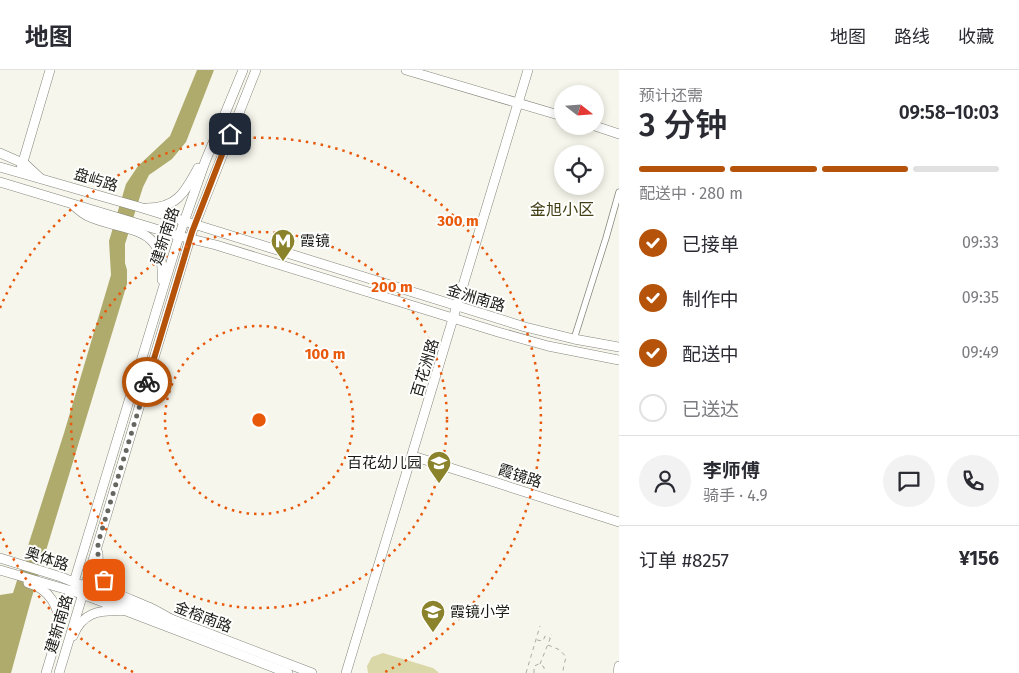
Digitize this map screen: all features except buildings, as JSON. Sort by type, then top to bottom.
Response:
[{"type":"main road","points":[[0,153],[21,168],[50,70]]},
{"type":"main road","name":"建新南路","points":[[46,673],[160,294],[184,221],[243,70]]},
{"type":"main road","name":"建新南路","points":[[59,673],[190,239],[256,70]]},
{"type":"main road","points":[[406,70],[554,114]]},
{"type":"main road","name":"百花洲路","points":[[346,673],[528,70]]},
{"type":"main road","points":[[604,129],[619,134]]},
{"type":"main road","points":[[138,207],[161,207],[174,202],[190,184],[215,138]]},
{"type":"main road","name":"盘屿路","points":[[0,167],[21,168],[40,178],[184,221]]},
{"type":"main road","name":"盘屿路","points":[[0,182],[190,239]]},
{"type":"main road","points":[[70,203],[88,217],[140,233],[153,240],[160,252],[160,294]]},
{"type":"main road","name":"金洲南路","points":[[184,221],[531,329],[619,347]]},
{"type":"main road","name":"金洲南路","points":[[190,239],[548,346],[619,360]]},
{"type":"main road","name":"霞镜路","points":[[413,456],[619,522]]},
{"type":"main road","points":[[98,543],[99,571],[110,590],[118,595],[148,606],[171,619]]},
{"type":"main road","name":"奥体路","points":[[0,558],[84,591]]},
{"type":"main road","points":[[0,571],[36,585],[47,593],[57,610],[59,632]]},
{"type":"main road","name":"奥体路","points":[[0,571],[73,586]]},
{"type":"main road","name":"金榕南路","points":[[84,591],[129,612],[288,673]]},
{"type":"main road","name":"金榕南路","points":[[84,591],[171,619],[312,673]]},
{"type":"main road","points":[[62,662],[75,631],[86,618],[104,610],[129,612]]},
{"type":"main road","points":[[618,673],[619,666]]},
{"type":"street","points":[[574,339],[619,192]]},
{"type":"path","points":[[526,673],[540,626]]},
{"type":"path","points":[[529,664],[535,666],[540,664],[552,634]]},
{"type":"path","points":[[536,640],[543,640],[545,636],[551,638]]},
{"type":"path","points":[[543,640],[548,646],[560,650],[566,657],[564,673]]},
{"type":"path","points":[[540,664],[545,669],[544,673]]},
{"type":"path","points":[[527,670],[534,672],[535,666]]},
{"type":"shaded area","points":[[197,70],[214,70],[186,142],[172,159],[149,175],[143,187],[125,244],[127,284],[31,600],[11,673],[0,673],[0,595],[13,593],[64,433],[111,275],[109,241],[126,184],[138,166],[170,136]]},
{"type":"shaded area","points":[[383,653],[433,668],[439,673],[368,673],[367,666],[372,657]]},
{"type":"way so far","points":[[104,580],[98,566],[98,543],[147,382]]},
{"type":"place","name":"霞镜","points":[[283,262]]},
{"type":"place","name":"百花幼儿园","points":[[439,484]]},
{"type":"place","name":"霞镜小学","points":[[433,633]]},
{"type":"district","name":"金旭小区","points":[[562,209]]},
{"type":"route","points":[[147,382],[192,232],[230,134]]}]
